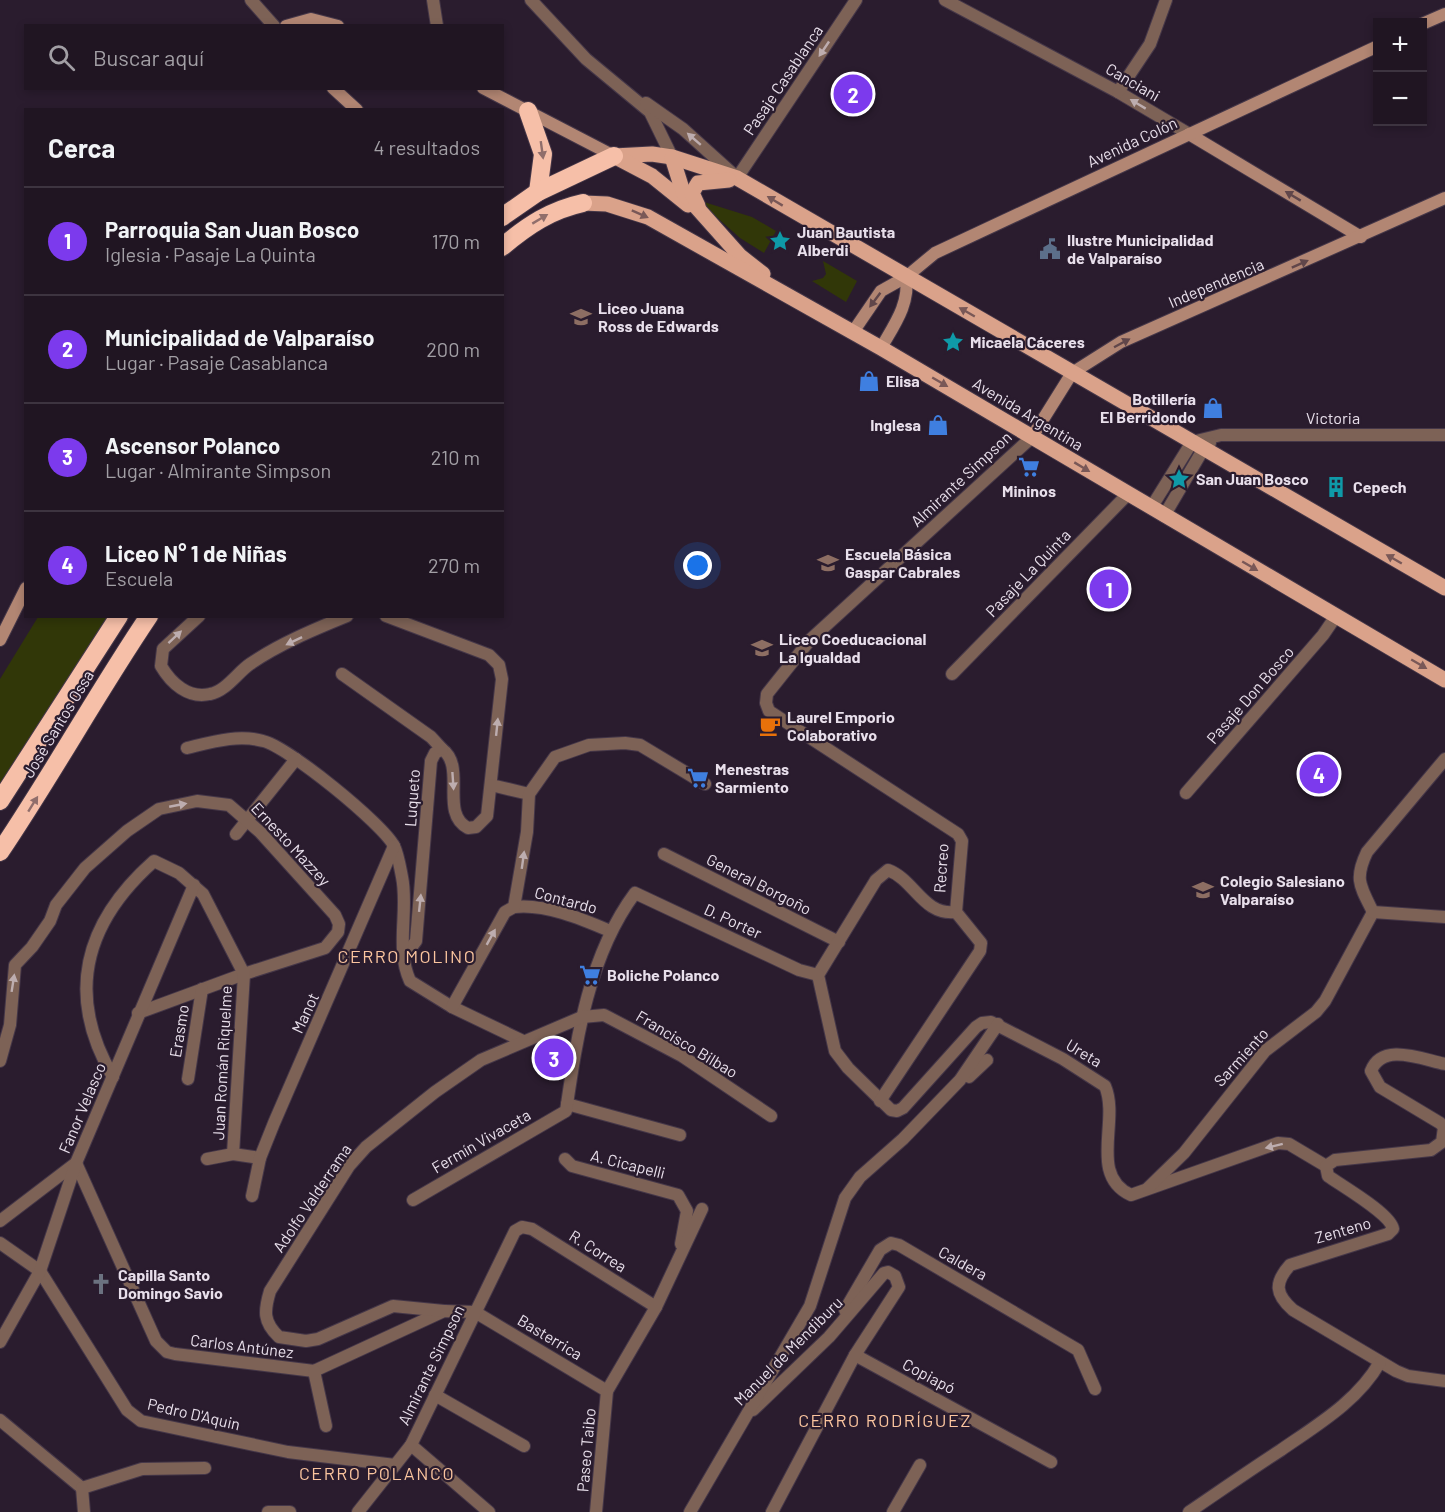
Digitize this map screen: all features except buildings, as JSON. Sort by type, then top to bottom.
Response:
[{"type":"highway","points":[[528,111],[543,154],[538,192]]},
{"type":"highway","points":[[504,216],[538,192],[614,156]]},
{"type":"highway","points":[[504,245],[538,219],[560,208],[583,203]]},
{"type":"highway","name":"José Santos Ossa","points":[[0,801],[118,618]]},
{"type":"highway","name":"José Santos Ossa","points":[[0,852],[32,806],[114,668],[148,618]]},
{"type":"main road","points":[[1427,22],[1445,14]]},
{"type":"main road","points":[[293,24],[311,19],[330,24]]},
{"type":"main road","name":"Avenida Colón","points":[[853,332],[881,291],[906,277],[935,253],[1373,48]]},
{"type":"main road","points":[[335,90],[355,108]]},
{"type":"main road","points":[[487,90],[652,176],[705,219]]},
{"type":"main road","name":"Canciani","points":[[1189,134],[1361,237]]},
{"type":"main road","points":[[614,156],[652,154],[672,156],[737,178],[1445,588]]},
{"type":"main road","points":[[672,156],[683,192],[705,219],[740,256],[806,306]]},
{"type":"main road","points":[[705,219],[693,199],[692,193],[698,183],[737,178]]},
{"type":"main road","name":"Independencia","points":[[1032,437],[1072,373],[1121,342],[1445,198]]},
{"type":"main road","name":"Avenida Argentina","points":[[583,203],[607,204],[648,217],[881,348],[1127,495],[1445,680]]},
{"type":"main road","points":[[881,348],[903,307],[907,292],[906,277]]},
{"type":"main road","points":[[0,640],[24,592]]},
{"type":"street","points":[[251,0],[272,24]]},
{"type":"street","points":[[433,0],[437,24]]},
{"type":"street","points":[[531,0],[586,59],[630,93],[650,112],[672,156]]},
{"type":"street","name":"Pasaje Casablanca","points":[[737,178],[856,0]]},
{"type":"street","name":"Canciani","points":[[945,0],[1118,92],[1189,134]]},
{"type":"street","points":[[1118,92],[1150,44],[1166,0]]},
{"type":"street","points":[[630,93],[656,108],[737,178]]},
{"type":"street","name":"Victoria","points":[[1198,445],[1221,435],[1445,435]]},
{"type":"street","name":"Almirante Simpson","points":[[765,702],[767,694],[810,640],[1032,437]]},
{"type":"street","points":[[1158,512],[1198,445]]},
{"type":"street","name":"Pasaje La Quinta","points":[[952,674],[1127,495]]},
{"type":"street","name":"Pasaje Don Bosco","points":[[1186,793],[1323,635],[1336,616]]},
{"type":"street","points":[[197,618],[163,649],[161,666],[180,688],[195,695],[211,694],[227,684],[250,663],[343,618]]},
{"type":"street","points":[[342,674],[431,737],[448,754],[452,763],[455,813],[460,824],[468,828],[481,824],[487,816],[491,785],[502,679],[499,665],[489,655],[391,618]]},
{"type":"street","name":"Recreo","points":[[765,702],[770,711],[958,834],[962,841],[956,912],[978,937],[981,944],[980,951],[880,1101]]},
{"type":"street","points":[[187,748],[244,738],[265,741],[296,759],[380,826],[394,846],[403,879],[404,957],[410,981],[452,1007],[523,1041]]},
{"type":"street","points":[[452,1007],[506,912],[514,907],[521,876],[530,794],[555,757],[589,745],[625,743],[640,745],[705,784]]},
{"type":"street","name":"Luqueto","points":[[404,957],[416,941],[431,761],[435,753],[442,749]]},
{"type":"street","points":[[236,834],[296,759]]},
{"type":"street","points":[[1445,759],[1367,852],[1360,868],[1358,883],[1372,912],[1445,917]]},
{"type":"street","points":[[491,785],[530,794]]},
{"type":"street","name":"Ernesto Mazzey","points":[[0,1060],[10,1025],[15,965],[32,947],[50,921],[56,905],[85,868],[127,831],[159,809],[197,801],[230,805],[247,820],[334,915],[339,924],[334,940],[342,967]]},
{"type":"street","name":"Manot","points":[[252,1196],[260,1158],[394,846]]},
{"type":"street","name":"General Borgoño","points":[[664,854],[839,942]]},
{"type":"street","points":[[113,1077],[98,1052],[90,1029],[85,987],[87,968],[94,940],[107,918],[135,880],[154,861],[178,873],[204,894],[244,974]]},
{"type":"street","points":[[956,912],[947,913],[932,909],[888,870],[876,880],[818,975],[835,1051],[880,1101],[891,1110],[897,1111],[903,1108],[976,1027],[982,1023],[998,1024]]},
{"type":"street","name":"Fanor Velasco","points":[[0,1342],[40,1271],[76,1163],[194,885]]},
{"type":"street","name":"D. Porter","points":[[610,931],[635,892],[799,970],[818,975]]},
{"type":"street","name":"Contardo","points":[[514,907],[523,906],[567,915],[610,931]]},
{"type":"street","name":"Sarmiento","points":[[1145,1191],[1184,1153],[1265,1051],[1316,1012],[1325,1001],[1372,912]]},
{"type":"street","points":[[610,931],[582,1017],[566,1107],[681,1135]]},
{"type":"street","points":[[138,1013],[244,974],[326,948],[334,940]]},
{"type":"street","name":"Juan Román Riquelme","points":[[233,1154],[244,974]]},
{"type":"street","name":"Erasmo","points":[[188,1079],[202,989]]},
{"type":"street","points":[[820,1023],[826,1003]]},
{"type":"street","name":"Francisco Bilbao","points":[[582,1017],[604,1015],[633,1030],[682,1056],[771,1116]]},
{"type":"street","name":"Adolfo Valderrama","points":[[444,1311],[393,1306],[318,1339],[306,1341],[279,1337],[266,1321],[265,1310],[270,1291],[349,1166],[366,1147],[459,1074],[523,1041],[582,1017]]},
{"type":"street","name":"Ureta","points":[[998,1024],[1063,1059],[1105,1086],[1110,1108],[1109,1176],[1119,1188],[1131,1194],[1278,1143],[1289,1144],[1326,1166]]},
{"type":"street","name":"Manuel de Mendiburu","points":[[920,1123],[960,1080],[998,1024]]},
{"type":"street","points":[[1326,1166],[1335,1160],[1431,1150],[1442,1142],[1444,1131],[1440,1122],[1380,1088],[1371,1071],[1379,1058],[1389,1053],[1445,1064]]},
{"type":"street","name":"Manuel de Mendiburu","points":[[690,1512],[810,1306],[845,1198],[860,1177],[987,1060]]},
{"type":"street","name":"Fermín Vivaceta","points":[[413,1200],[566,1107]]},
{"type":"street","points":[[207,1159],[233,1154],[260,1158]]},
{"type":"street","name":"A. Cicapelli","points":[[565,1160],[572,1166],[672,1192],[683,1200],[687,1211],[677,1265]]},
{"type":"street","points":[[0,1221],[76,1163]]},
{"type":"street","name":"Carlos Antúnez","points":[[76,1163],[156,1341],[167,1352],[314,1371],[444,1311],[475,1312]]},
{"type":"street","name":"Zenteno","points":[[1326,1166],[1328,1176],[1383,1215],[1392,1223],[1393,1229],[1388,1234],[1290,1265],[1281,1275],[1278,1286],[1282,1300],[1293,1310],[1380,1362]]},
{"type":"street","points":[[607,1391],[656,1307],[702,1209]]},
{"type":"street","name":"Almirante Simpson","points":[[358,1512],[411,1445],[515,1231],[522,1227]]},
{"type":"street","name":"R. Correa","points":[[522,1227],[532,1229],[656,1307]]},
{"type":"street","name":"Pedro D'Aquin","points":[[0,1243],[40,1271],[128,1410],[141,1421],[288,1452],[395,1465]]},
{"type":"street","name":"Caldera","points":[[829,1337],[880,1250],[891,1243],[988,1296],[1078,1350],[1095,1389]]},
{"type":"street","name":"Manuel de Mendiburu","points":[[741,1421],[829,1337],[884,1273],[888,1272],[895,1276],[899,1287],[855,1355],[772,1512]]},
{"type":"street","name":"Basterrica","points":[[475,1312],[607,1391]]},
{"type":"street","name":"Copiapó","points":[[855,1355],[1051,1462]]},
{"type":"street","points":[[1189,1512],[1325,1420],[1352,1397],[1380,1362],[1408,1376],[1445,1381]]},
{"type":"street","points":[[314,1371],[326,1426]]},
{"type":"street","name":"Paseo Taibo","points":[[596,1512],[607,1391]]},
{"type":"street","points":[[435,1395],[524,1446]]},
{"type":"street","points":[[0,1420],[82,1488],[84,1512]]},
{"type":"street","points":[[411,1445],[489,1512]]},
{"type":"street","points":[[893,1512],[920,1465]]},
{"type":"street","points":[[82,1488],[142,1468],[205,1468]]},
{"type":"street","points":[[268,1512],[290,1512]]},
{"type":"green space","points":[[704,202],[752,217],[776,231],[764,253],[740,238],[703,205]]},
{"type":"green space","points":[[823,261],[857,281],[846,302],[812,281],[823,278],[826,274]]},
{"type":"green space","points":[[37,618],[114,618],[0,796],[0,679]]},
{"type":"place","name":"Municipalidad de Valparaíso","points":[[853,94]]},
{"type":"place","name":"Juan Bautista Alberdi","points":[[780,241]]},
{"type":"place","name":"Ilustre Municipalidad de Valparaíso","points":[[1050,249]]},
{"type":"place","name":"Liceo Juana Ross de Edwards","points":[[581,317]]},
{"type":"place","name":"Micaela Cáceres","points":[[953,342]]},
{"type":"place","name":"Elisa","points":[[869,381]]},
{"type":"place","name":"Botillería El Berridondo","points":[[1213,408]]},
{"type":"place","name":"Inglesa","points":[[938,425]]},
{"type":"place","name":"Mininos","points":[[1029,467]]},
{"type":"place","name":"San Juan Bosco","points":[[1179,479]]},
{"type":"place","name":"Cepech","points":[[1336,487]]},
{"type":"place","name":"Escuela Básica Gaspar Cabrales","points":[[828,563]]},
{"type":"place","name":"Parroquia San Juan Bosco","points":[[1109,589]]},
{"type":"place","name":"Liceo Coeducacional La Igualdad","points":[[762,648]]},
{"type":"place","name":"Laurel Emporio Colaborativo","points":[[770,726]]},
{"type":"place","name":"Liceo N° 1 de Niñas","points":[[1319,774]]},
{"type":"place","name":"Menestras Sarmiento","points":[[698,778]]},
{"type":"place","name":"Colegio Salesiano Valparaíso","points":[[1203,890]]},
{"type":"place","name":"Boliche Polanco","points":[[590,975]]},
{"type":"place","name":"Ascensor Polanco","points":[[554,1058]]},
{"type":"place","name":"Capilla Santo Domingo Savio","points":[[101,1284]]},
{"type":"district","name":"CERRO MOLINO","points":[[407,957]]},
{"type":"district","name":"CERRO RODRÍGUEZ","points":[[885,1421]]},
{"type":"district","name":"CERRO POLANCO","points":[[377,1474]]}]
